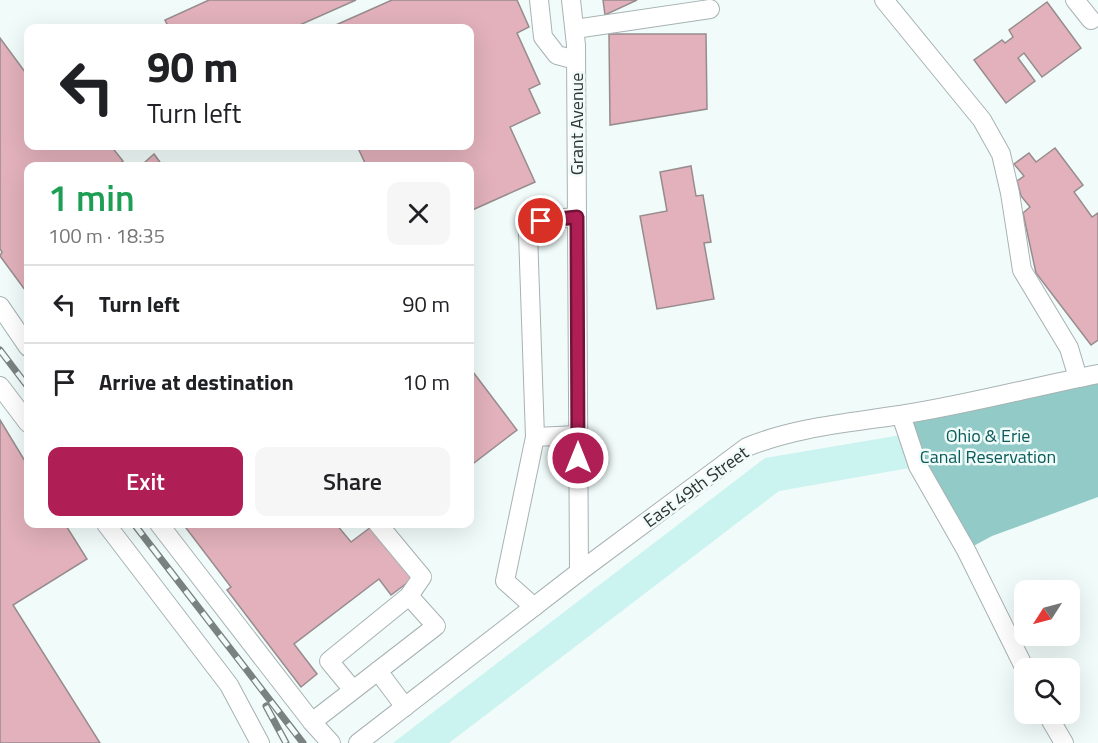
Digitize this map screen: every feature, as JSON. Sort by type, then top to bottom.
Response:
[{"type":"street","points":[[539,0],[543,37],[557,55],[576,60]]},
{"type":"street","name":"Grant Avenue","points":[[571,0],[576,60],[579,572]]},
{"type":"street","points":[[884,0],[982,120],[1001,154],[1010,193],[1022,270],[1069,348],[1078,378]]},
{"type":"street","points":[[1075,0],[1096,22]]},
{"type":"street","points":[[575,29],[710,9]]},
{"type":"street","points":[[534,607],[505,581],[535,437],[528,233],[535,224],[541,221],[577,217]]},
{"type":"street","points":[[0,306],[24,340]]},
{"type":"street","name":"East 49th Street","points":[[358,743],[579,572],[747,447],[775,436],[840,423],[901,415],[1098,374]]},
{"type":"street","points":[[0,386],[24,418]]},
{"type":"street","points":[[901,415],[918,466],[966,550],[1020,658]]},
{"type":"street","points":[[535,437],[578,435]]},
{"type":"street","points":[[109,528],[229,685],[260,743]]},
{"type":"street","points":[[162,528],[312,722],[331,743]]},
{"type":"street","points":[[353,690],[329,661],[409,596],[422,577],[381,528]]},
{"type":"street","points":[[312,722],[436,626],[409,596]]},
{"type":"street","points":[[378,671],[405,707]]},
{"type":"street","points":[[1053,724],[1064,743]]},
{"type":"shaded area","points":[[919,432],[938,463],[779,491],[449,743],[393,743],[765,458]]},
{"type":"green space","name":"Ohio & Erie Canal Reservation","points":[[1098,374],[1098,497],[992,536],[966,550],[901,415]]},
{"type":"building","points":[[209,0],[356,0],[302,24],[167,24],[165,20]]},
{"type":"building","points":[[392,0],[517,0],[529,27],[517,33],[540,84],[529,89],[540,113],[510,127],[535,182],[474,209],[474,162],[365,162],[359,150],[474,150],[474,24],[338,24]]},
{"type":"building","points":[[603,0],[637,0],[605,15]]},
{"type":"building","points":[[1047,2],[1081,48],[1042,77],[1024,53],[1018,58],[1035,81],[1006,103],[974,60],[1002,40],[1005,43],[1013,37],[1009,30]]},
{"type":"building","points":[[609,34],[706,34],[707,109],[610,125]]},
{"type":"building","points":[[0,38],[24,71],[24,150],[114,150],[123,161],[24,162],[24,289],[0,256],[2,252],[0,249]]},
{"type":"building","points":[[1055,148],[1083,185],[1074,192],[1092,217],[1098,213],[1098,340],[1091,345],[1036,273],[1023,213],[1030,207],[1021,196],[1017,181],[1024,176],[1014,164],[1029,153],[1036,162]]},
{"type":"building","points":[[154,154],[160,162],[145,162]]},
{"type":"building","points":[[691,166],[696,196],[703,195],[711,242],[704,243],[714,299],[657,309],[640,216],[667,211],[660,172]]},
{"type":"building","points":[[474,373],[517,430],[474,463]]},
{"type":"building","points":[[0,420],[24,459],[24,528],[68,528],[87,559],[13,605],[100,743],[0,743]]},
{"type":"building","points":[[186,528],[339,528],[351,542],[370,528],[378,528],[415,577],[391,595],[379,579],[294,644],[317,674],[301,687],[227,590],[231,587]]},
{"type":"railway","points":[[0,350],[24,382]]},
{"type":"railway","points":[[137,528],[303,743]]},
{"type":"railway","points":[[266,706],[286,743]]},
{"type":"route","points":[[541,221],[577,217],[578,458]]}]
